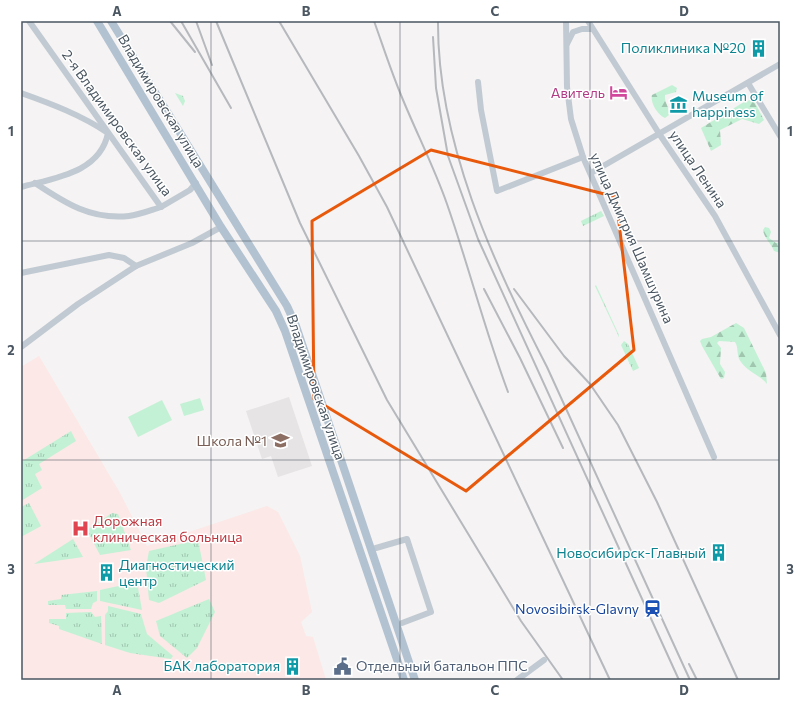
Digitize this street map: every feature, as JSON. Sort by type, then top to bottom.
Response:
[{"type":"main road","name":"Владимировская улица","points":[[97,21],[196,183],[221,227],[276,311],[285,331],[404,680]]},
{"type":"main road","name":"Владимировская улица","points":[[111,21],[287,306],[296,326],[415,680]]},
{"type":"street","name":"2-я Владимировская улица","points":[[29,21],[161,207],[190,190],[196,183]]},
{"type":"street","name":"улица Дмитрия Шамшурина","points":[[566,21],[567,87],[571,119],[583,157],[714,457]]},
{"type":"street","name":"улица Ленина","points":[[588,21],[592,30],[660,135],[715,216],[780,335]]},
{"type":"street","points":[[567,44],[573,32],[582,29],[592,30]]},
{"type":"street","points":[[591,174],[780,64]]},
{"type":"street","points":[[478,82],[497,191],[583,157]]},
{"type":"street","points":[[748,82],[780,136]]},
{"type":"street","points":[[21,93],[56,105],[89,120],[108,133],[106,145],[93,161],[75,172],[21,187]]},
{"type":"street","points":[[35,183],[75,208],[87,212],[112,216],[129,216],[161,207]]},
{"type":"street","points":[[21,347],[78,304],[136,266],[192,244],[221,227]]},
{"type":"street","points":[[21,273],[109,255],[124,258],[136,266]]},
{"type":"street","points":[[376,548],[407,539],[431,612],[402,623]]},
{"type":"street","points":[[517,680],[544,660]]},
{"type":"highlighted area","points":[[431,150],[616,197],[634,350],[466,491],[314,399],[312,221]]},
{"type":"shaded area","name":"Дорожная клиническая больница","points":[[39,356],[120,493],[147,546],[267,506],[278,512],[300,556],[312,612],[301,622],[306,636],[313,637],[326,680],[28,680],[21,677],[23,643],[21,641],[21,367]]},
{"type":"shaded area","name":"Школа №1","points":[[289,397],[312,466],[278,477],[271,456],[262,459],[246,411]]},
{"type":"green space","points":[[672,85],[677,88],[676,92],[665,95],[669,115],[665,118],[655,108],[652,102],[652,95]]},
{"type":"green space","points":[[175,93],[183,96],[185,101],[183,106]]},
{"type":"green space","points":[[753,99],[764,120],[759,124],[742,119],[720,130],[721,145],[711,151],[701,128],[744,102]]},
{"type":"green space","points":[[601,211],[604,216],[583,226],[581,221]]},
{"type":"green space","points":[[765,227],[769,228],[771,232],[769,238],[776,243],[780,242],[780,253],[774,251],[766,238],[763,230]]},
{"type":"green space","points":[[596,285],[619,335],[619,337],[595,286]]},
{"type":"green space","points":[[736,323],[744,328],[766,373],[767,384],[741,362],[735,342],[719,341],[717,343],[721,348],[720,364],[725,372],[724,378],[721,379],[702,346],[700,341],[702,339],[711,337]]},
{"type":"green space","points":[[624,341],[628,344],[639,368],[633,371],[621,345]]},
{"type":"green space","points":[[200,398],[204,410],[184,416],[180,404]]},
{"type":"green space","points":[[162,400],[172,420],[138,437],[128,417]]},
{"type":"green space","points":[[71,431],[76,441],[39,464],[42,470],[35,474],[42,488],[21,501],[21,462]]},
{"type":"green space","points":[[29,503],[41,526],[21,537],[21,507]]},
{"type":"green space","points":[[112,513],[118,514],[131,550],[100,555],[87,530]]},
{"type":"green space","points":[[73,539],[83,557],[34,564]]},
{"type":"green space","points":[[198,540],[206,580],[159,603],[149,600],[146,567],[149,551]]},
{"type":"green space","points":[[137,582],[142,610],[100,601],[100,590]]},
{"type":"green space","points":[[97,591],[97,601],[93,603],[91,609],[66,609],[65,605],[48,605],[48,601],[61,599],[61,595]]},
{"type":"green space","points":[[209,599],[215,612],[197,648],[187,658],[160,636],[156,621]]},
{"type":"green space","points":[[108,606],[141,614],[147,634],[173,656],[171,659],[130,653],[105,645],[105,615],[108,611]]},
{"type":"green space","points":[[91,612],[95,617],[101,616],[102,644],[59,629],[59,626],[49,623],[49,619],[66,619],[66,613]]},
{"type":"railway","points":[[170,21],[195,52]]},
{"type":"railway","points":[[181,21],[231,108]]},
{"type":"railway","points":[[196,21],[212,65]]},
{"type":"railway","points":[[216,21],[300,223],[387,400],[521,621],[563,680]]},
{"type":"railway","points":[[279,21],[359,156],[387,207],[610,680]]},
{"type":"railway","points":[[374,21],[397,86],[447,204],[508,392]]},
{"type":"railway","points":[[438,21],[440,66],[447,111],[458,156],[472,200],[507,286],[547,367],[690,680]]},
{"type":"railway","points":[[433,37],[436,88],[448,156],[478,239],[679,680]]},
{"type":"railway","points":[[484,289],[520,358],[563,448]]},
{"type":"railway","points":[[514,289],[564,356],[590,384],[618,425],[657,502],[738,680]]},
{"type":"railway","points":[[689,664],[697,680]]},
{"type":"place","name":"Поликлиника №20","points":[[759,48]]},
{"type":"place","name":"Авитель","points":[[618,93]]},
{"type":"place","name":"Museum of happiness","points":[[679,104]]},
{"type":"place","name":"Школа №1","points":[[280,441]]},
{"type":"place","name":"Дорожная клиническая больница","points":[[80,529]]},
{"type":"place","name":"Новосибирск-Главный","points":[[719,553]]},
{"type":"place","name":"Диагностический центр","points":[[106,573]]},
{"type":"place","name":"Novosibirsk-Glavny","points":[[652,609]]},
{"type":"place","name":"БАК лаборатория","points":[[293,666]]},
{"type":"place","name":"Отдельный батальон ППС","points":[[343,666]]}]
